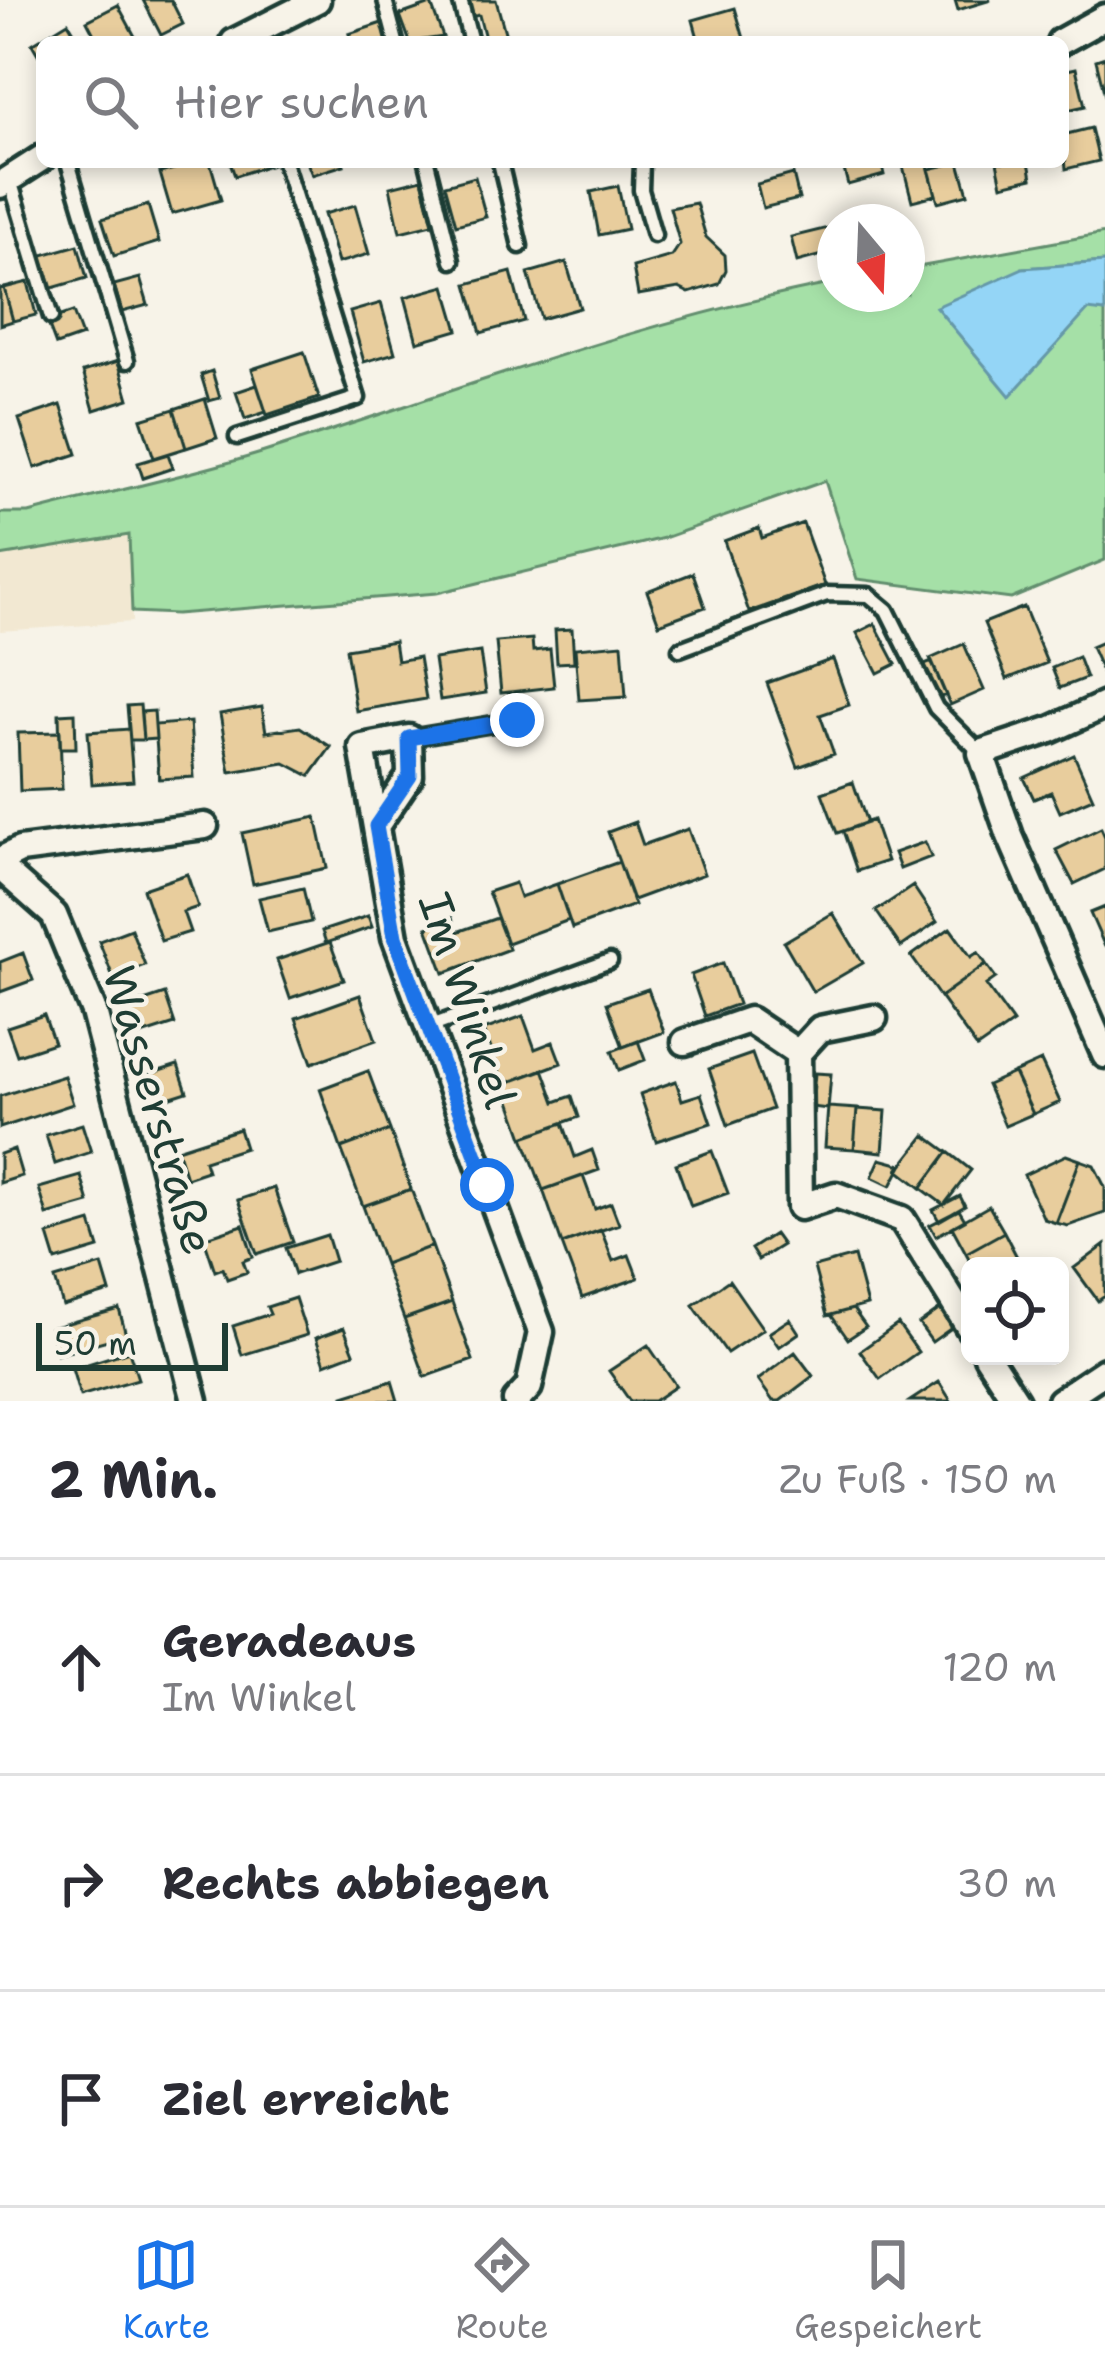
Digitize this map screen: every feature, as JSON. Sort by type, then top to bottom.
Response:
[{"type":"street","points":[[249,36],[317,0]]},
{"type":"street","points":[[1069,37],[1105,17]]},
{"type":"street","points":[[5,182],[36,162]]},
{"type":"street","points":[[1105,706],[981,753],[1010,836],[1105,1054]]},
{"type":"street","points":[[376,826],[410,776],[409,738]]},
{"type":"street","name":"Im Winkel","points":[[409,738],[362,747],[395,937],[541,1332],[529,1387],[516,1401]]},
{"type":"street","points":[[0,863],[20,850],[205,826]]},
{"type":"street","name":"Wasserstraße","points":[[0,863],[54,915],[94,1012],[195,1401]]},
{"type":"street","points":[[874,1018],[820,1029],[798,1053],[800,1207],[836,1196],[902,1219],[961,1314]]},
{"type":"street","points":[[685,1042],[748,1020],[798,1053]]},
{"type":"street","points":[[993,1365],[1016,1401]]},
{"type":"street","points":[[1060,1401],[1105,1371]]},
{"type":"lane","points":[[385,0],[394,36]]},
{"type":"lane","points":[[460,0],[469,36]]},
{"type":"lane","points":[[70,168],[127,361]]},
{"type":"lane","points":[[237,437],[358,398],[286,168]]},
{"type":"lane","points":[[429,168],[452,261]]},
{"type":"lane","points":[[501,168],[520,246]]},
{"type":"lane","points":[[642,168],[640,190],[654,235]]},
{"type":"lane","points":[[5,182],[51,317]]},
{"type":"lane","points":[[680,649],[827,594],[869,595],[887,610],[936,708],[981,753]]},
{"type":"lane","points":[[409,738],[517,720]]},
{"type":"lane","points":[[428,1028],[610,961]]},
{"type":"shaded area","points":[[130,534],[132,622],[0,631],[0,556]]},
{"type":"green space","points":[[1105,233],[1105,262],[1023,268],[1051,347],[1088,309],[1105,312],[1105,560],[1011,599],[857,579],[825,481],[664,538],[437,593],[176,614],[132,612],[129,535],[0,556],[0,513],[29,513],[230,462],[689,317],[817,287],[817,312],[925,312],[925,266]]},
{"type":"water","points":[[1105,262],[1105,312],[1088,310],[1010,396],[936,307],[1023,268]]},
{"type":"building","points":[[143,0],[171,0],[183,24],[161,35]]},
{"type":"building","points":[[467,0],[496,0],[506,36],[484,36],[479,15],[471,17]]},
{"type":"building","points":[[955,0],[991,0],[958,10]]},
{"type":"building","points":[[431,4],[443,36],[408,36],[400,15]]},
{"type":"building","points":[[118,5],[135,36],[95,36],[87,21]]},
{"type":"building","points":[[735,8],[743,36],[697,36],[693,20]]},
{"type":"building","points":[[68,22],[76,36],[45,36]]},
{"type":"building","points":[[382,23],[386,36],[350,36]]},
{"type":"building","points":[[1105,57],[1105,96],[1096,60]]},
{"type":"building","points":[[1076,68],[1085,106],[1069,110],[1069,70]]},
{"type":"building","points":[[1091,128],[1099,161],[1066,169],[1069,134]]},
{"type":"building","points":[[212,168],[221,200],[172,214],[160,173]]},
{"type":"building","points":[[232,168],[260,168],[235,176]]},
{"type":"building","points":[[844,168],[882,168],[884,175],[848,185]]},
{"type":"building","points":[[904,168],[929,168],[936,195],[912,201]]},
{"type":"building","points":[[961,168],[968,194],[938,202],[929,169]]},
{"type":"building","points":[[998,168],[1030,168],[1032,178],[1002,185]]},
{"type":"building","points":[[793,174],[799,199],[763,208],[757,184]]},
{"type":"building","points":[[475,177],[486,217],[456,225],[445,185]]},
{"type":"building","points":[[422,179],[433,224],[400,232],[390,187]]},
{"type":"building","points":[[618,186],[627,229],[599,235],[591,192]]},
{"type":"building","points":[[696,203],[706,237],[725,255],[726,270],[719,284],[689,293],[679,288],[638,295],[633,267],[672,256],[680,244],[670,208]]},
{"type":"building","points":[[148,205],[159,242],[114,256],[102,219]]},
{"type":"building","points":[[355,205],[369,254],[338,263],[324,214]]},
{"type":"building","points":[[817,231],[817,257],[797,262],[791,237]]},
{"type":"building","points":[[78,245],[87,278],[49,289],[39,256]]},
{"type":"building","points":[[566,262],[580,308],[541,319],[528,273]]},
{"type":"building","points":[[511,272],[524,321],[481,333],[467,284]]},
{"type":"building","points":[[140,278],[148,305],[122,312],[114,285]]},
{"type":"building","points":[[28,282],[36,315],[13,321],[4,288]]},
{"type":"building","points":[[445,286],[458,330],[417,342],[405,297]]},
{"type":"building","points":[[4,288],[13,321],[0,325],[0,289]]},
{"type":"building","points":[[381,303],[395,353],[364,362],[350,312]]},
{"type":"building","points":[[73,312],[82,336],[56,345],[47,321]]},
{"type":"building","points":[[304,352],[319,398],[267,415],[252,369]]},
{"type":"building","points":[[118,361],[129,399],[94,410],[83,372]]},
{"type":"building","points":[[212,371],[220,398],[209,401],[201,375]]},
{"type":"building","points":[[257,385],[266,412],[245,419],[236,392]]},
{"type":"building","points":[[205,399],[217,438],[186,448],[174,409]]},
{"type":"building","points":[[61,405],[77,454],[35,468],[19,419]]},
{"type":"building","points":[[174,409],[186,448],[154,458],[141,419]]},
{"type":"building","points":[[168,454],[173,468],[143,478],[138,463]]},
{"type":"building","points":[[803,523],[825,585],[749,612],[724,541],[759,528],[762,538]]},
{"type":"building","points":[[693,573],[705,607],[659,624],[647,591]]},
{"type":"building","points":[[1024,607],[1047,663],[1007,679],[984,623]]},
{"type":"building","points":[[875,624],[896,664],[878,673],[857,633]]},
{"type":"building","points":[[572,629],[574,662],[557,663],[555,630]]},
{"type":"building","points":[[532,639],[533,651],[550,649],[554,687],[501,693],[496,642]]},
{"type":"building","points":[[394,641],[397,661],[419,657],[426,699],[356,711],[346,649]]},
{"type":"building","points":[[1105,641],[1105,673],[1103,674],[1091,647]]},
{"type":"building","points":[[622,644],[626,697],[579,700],[575,648]]},
{"type":"building","points":[[964,644],[984,690],[950,705],[930,659]]},
{"type":"building","points":[[480,652],[486,693],[440,700],[434,659]]},
{"type":"building","points":[[1078,657],[1086,678],[1060,688],[1052,668]]},
{"type":"building","points":[[833,659],[849,705],[820,715],[834,754],[798,767],[767,683]]},
{"type":"building","points":[[932,662],[946,695],[936,699],[922,666]]},
{"type":"building","points":[[140,705],[143,740],[130,740],[127,706]]},
{"type":"building","points":[[262,707],[266,732],[300,727],[331,747],[310,776],[285,763],[230,772],[220,714]]},
{"type":"building","points":[[154,711],[156,739],[143,740],[141,712]]},
{"type":"building","points":[[75,713],[76,748],[60,748],[59,714]]},
{"type":"building","points":[[190,722],[194,777],[159,779],[155,725]]},
{"type":"building","points":[[129,729],[133,781],[92,784],[88,732]]},
{"type":"building","points":[[60,732],[62,789],[20,791],[18,733]]},
{"type":"building","points":[[1074,755],[1093,798],[1060,812],[1051,792],[1034,799],[1024,778]]},
{"type":"building","points":[[853,782],[867,823],[837,833],[822,793]]},
{"type":"building","points":[[316,817],[327,868],[253,884],[242,833]]},
{"type":"building","points":[[873,820],[887,861],[857,871],[843,831]]},
{"type":"building","points":[[635,822],[643,845],[688,829],[704,874],[633,900],[608,832]]},
{"type":"building","points":[[1101,828],[1105,869],[1074,884],[1056,850]]},
{"type":"building","points":[[925,842],[931,857],[900,869],[894,853]]},
{"type":"building","points":[[619,862],[634,905],[572,928],[557,884]]},
{"type":"building","points":[[187,874],[198,907],[183,912],[190,932],[161,941],[143,889]]},
{"type":"building","points":[[515,883],[520,897],[557,884],[569,920],[507,943],[488,892]]},
{"type":"building","points":[[913,886],[937,922],[901,947],[876,911]]},
{"type":"building","points":[[303,888],[311,922],[268,932],[259,898]]},
{"type":"building","points":[[1105,907],[1105,947],[1090,913]]},
{"type":"building","points":[[833,913],[863,963],[813,992],[784,942]]},
{"type":"building","points":[[368,916],[372,927],[326,943],[322,931]]},
{"type":"building","points":[[452,918],[457,932],[497,918],[509,949],[444,973],[427,927]]},
{"type":"building","points":[[950,928],[971,957],[978,952],[986,964],[940,997],[911,956]]},
{"type":"building","points":[[131,929],[145,965],[113,977],[99,941]]},
{"type":"building","points":[[330,942],[344,980],[290,998],[277,960]]},
{"type":"building","points":[[23,953],[33,980],[0,992],[0,962]]},
{"type":"building","points":[[723,963],[738,1004],[705,1016],[691,975]]},
{"type":"building","points":[[986,964],[996,978],[986,985],[1013,1023],[977,1048],[940,997]]},
{"type":"building","points":[[648,989],[664,1032],[623,1047],[607,1003]]},
{"type":"building","points":[[165,994],[175,1024],[135,1037],[126,1007]]},
{"type":"building","points":[[360,995],[376,1040],[312,1063],[296,1018]]},
{"type":"building","points":[[44,1015],[54,1043],[17,1055],[7,1027]]},
{"type":"building","points":[[523,1016],[535,1049],[553,1042],[561,1063],[504,1084],[484,1030]]},
{"type":"building","points":[[638,1041],[645,1060],[619,1070],[612,1051]]},
{"type":"building","points":[[752,1054],[772,1109],[728,1125],[709,1069]]},
{"type":"building","points":[[1041,1061],[1060,1102],[1033,1114],[1014,1073]]},
{"type":"building","points":[[178,1065],[187,1092],[159,1101],[150,1074]]},
{"type":"building","points":[[543,1069],[555,1102],[572,1096],[579,1117],[523,1137],[504,1084]]},
{"type":"building","points":[[368,1071],[390,1130],[341,1148],[320,1089]]},
{"type":"building","points":[[815,1073],[831,1074],[828,1109],[812,1107]]},
{"type":"building","points":[[1014,1073],[1033,1114],[1005,1126],[987,1085]]},
{"type":"building","points":[[64,1076],[73,1104],[0,1128],[0,1096]]},
{"type":"building","points":[[676,1081],[682,1100],[701,1094],[711,1123],[656,1141],[640,1094]]},
{"type":"building","points":[[828,1107],[857,1109],[854,1149],[825,1147]]},
{"type":"building","points":[[857,1109],[886,1111],[883,1152],[854,1149]]},
{"type":"building","points":[[563,1123],[575,1157],[592,1150],[599,1170],[543,1190],[523,1137]]},
{"type":"building","points":[[82,1124],[91,1152],[55,1164],[46,1135]]},
{"type":"building","points":[[239,1129],[245,1148],[204,1161],[207,1171],[186,1178],[177,1149]]},
{"type":"building","points":[[390,1130],[411,1189],[363,1206],[341,1148]]},
{"type":"building","points":[[925,1135],[948,1152],[921,1188],[898,1170]]},
{"type":"building","points":[[14,1149],[22,1176],[0,1183],[0,1154]]},
{"type":"building","points":[[712,1151],[728,1193],[691,1206],[676,1164]]},
{"type":"building","points":[[948,1152],[971,1170],[944,1205],[921,1188]]},
{"type":"building","points":[[1066,1155],[1080,1160],[1056,1223],[1044,1219],[1024,1175]]},
{"type":"building","points":[[880,1159],[902,1165],[891,1186],[872,1177]]},
{"type":"building","points":[[1080,1160],[1094,1165],[1105,1187],[1105,1213],[1068,1226],[1056,1223]]},
{"type":"building","points":[[81,1176],[89,1203],[47,1215],[39,1188]]},
{"type":"building","points":[[583,1176],[595,1209],[611,1203],[619,1224],[562,1244],[543,1190]]},
{"type":"building","points":[[274,1188],[293,1242],[257,1254],[238,1200]]},
{"type":"building","points":[[411,1189],[432,1246],[384,1264],[363,1206]]},
{"type":"building","points":[[960,1196],[965,1206],[939,1221],[933,1210]]},
{"type":"building","points":[[989,1206],[1004,1232],[966,1253],[952,1227]]},
{"type":"building","points":[[959,1210],[965,1220],[936,1236],[930,1225]]},
{"type":"building","points":[[91,1222],[99,1248],[56,1261],[48,1235]]},
{"type":"building","points":[[243,1225],[253,1257],[243,1261],[247,1272],[227,1279],[223,1268],[215,1271],[204,1238]]},
{"type":"building","points":[[601,1230],[613,1261],[629,1255],[638,1278],[582,1298],[562,1244]]},
{"type":"building","points":[[1004,1232],[1017,1257],[968,1257],[966,1253]]},
{"type":"building","points":[[774,1234],[782,1245],[758,1260],[751,1249]]},
{"type":"building","points":[[327,1235],[335,1261],[295,1274],[286,1248]]},
{"type":"building","points":[[1105,1245],[1105,1296],[1098,1301],[1074,1268]]},
{"type":"building","points":[[432,1246],[452,1302],[404,1319],[384,1264]]},
{"type":"building","points":[[854,1256],[867,1305],[827,1316],[814,1267]]},
{"type":"building","points":[[102,1265],[110,1292],[63,1306],[55,1279]]},
{"type":"building","points":[[729,1280],[763,1329],[727,1353],[693,1305]]},
{"type":"building","points":[[295,1298],[307,1335],[242,1355],[233,1326],[270,1314],[267,1307]]},
{"type":"building","points":[[452,1302],[473,1360],[425,1377],[404,1319]]},
{"type":"building","points":[[119,1309],[126,1335],[57,1354],[50,1328]]},
{"type":"building","points":[[853,1309],[866,1327],[848,1339],[831,1315]]},
{"type":"building","points":[[940,1309],[953,1327],[932,1342],[919,1324]]},
{"type":"building","points":[[790,1319],[799,1333],[779,1347],[769,1333]]},
{"type":"building","points":[[898,1324],[918,1352],[880,1379],[860,1351]]},
{"type":"building","points":[[344,1328],[354,1353],[325,1364],[316,1338]]},
{"type":"building","points":[[648,1345],[676,1386],[654,1401],[630,1401],[609,1371]]},
{"type":"building","points":[[129,1351],[138,1379],[80,1396],[72,1369]]},
{"type":"building","points":[[795,1352],[813,1376],[780,1401],[773,1401],[758,1380]]},
{"type":"building","points":[[392,1381],[398,1401],[345,1401],[344,1396]]},
{"type":"building","points":[[939,1382],[951,1401],[910,1401]]},
{"type":"route","points":[[487,1185],[395,937],[376,826],[410,776],[409,738],[517,720]]}]
